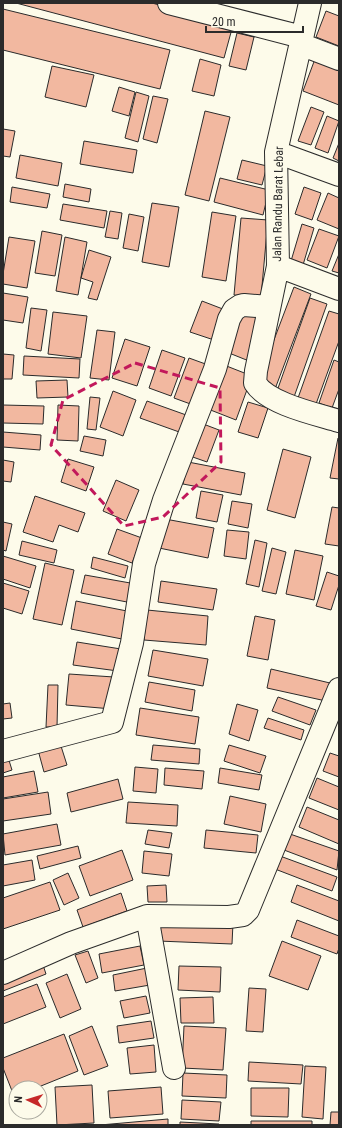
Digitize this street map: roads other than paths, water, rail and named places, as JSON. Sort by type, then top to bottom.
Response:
[{"type":"street","points":[[169,3],[301,41],[339,59]]},
{"type":"street","name":"Jalan Randu Barat Lebar","points":[[310,3],[276,152],[278,266],[255,379],[258,387],[273,398],[339,421]]},
{"type":"street","points":[[276,152],[339,175]]},
{"type":"street","points":[[278,266],[339,289]]},
{"type":"street","points":[[3,751],[112,722],[132,643],[144,564],[164,500],[215,369],[229,319],[234,310],[240,306],[269,307]]},
{"type":"street","points":[[3,973],[71,943],[147,916],[229,917],[243,915],[248,910],[339,689]]},
{"type":"street","points":[[147,916],[174,1068]]}]
